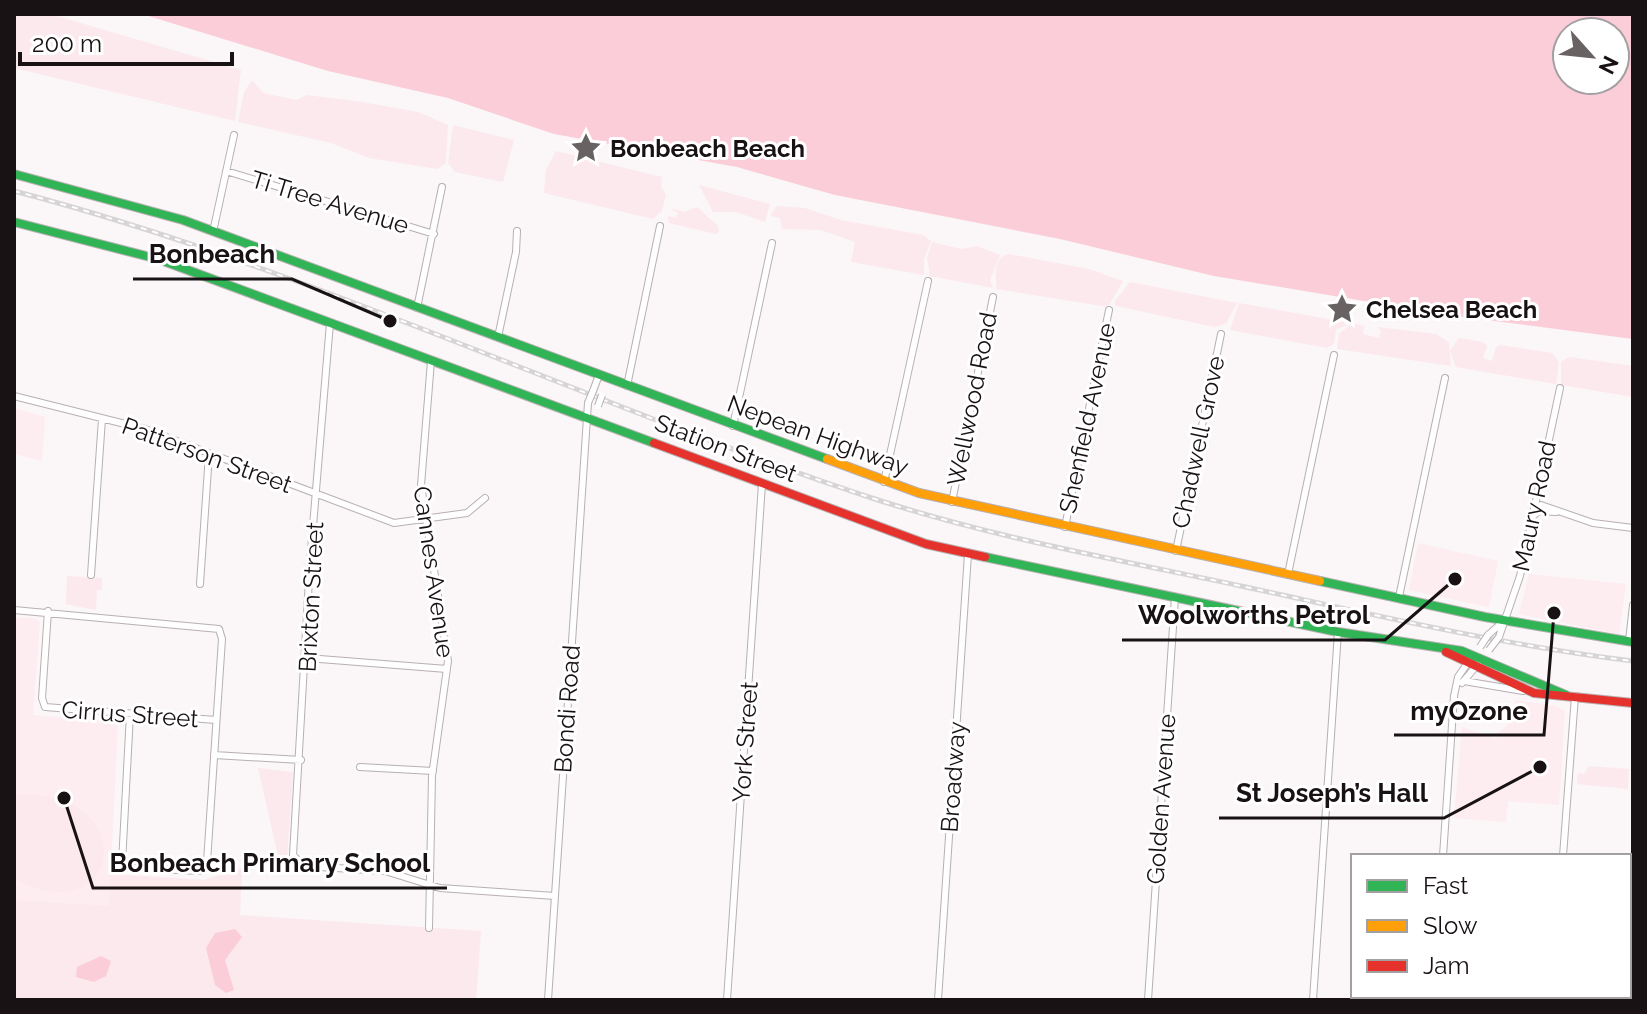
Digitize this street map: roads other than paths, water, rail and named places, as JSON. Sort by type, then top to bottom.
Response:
[{"type":"main road","name":"Nepean Highway","points":[[14,174],[168,216],[884,482],[952,502],[1504,621],[1631,641]]},
{"type":"main road","name":"Station Street","points":[[14,222],[158,259],[897,534],[968,554],[1338,632],[1479,656],[1570,696]]},
{"type":"main road","name":"Station Street","points":[[1479,656],[1534,693],[1633,703]]},
{"type":"street","points":[[213,232],[234,135]]},
{"type":"street","name":"Ti Tree Avenue","points":[[226,171],[434,234]]},
{"type":"street","points":[[417,308],[442,187]]},
{"type":"street","points":[[627,386],[660,226]]},
{"type":"street","points":[[498,337],[516,252],[517,231]]},
{"type":"street","points":[[733,426],[772,243]]},
{"type":"street","points":[[884,482],[928,281]]},
{"type":"street","name":"Wellwood Road","points":[[952,502],[993,297]]},
{"type":"street","name":"Shenfield Avenue","points":[[1065,527],[1109,310]]},
{"type":"street","name":"Brixton Street","points":[[330,323],[293,855],[303,866],[385,871],[432,886]]},
{"type":"street","name":"Chadwell Grove","points":[[1176,551],[1221,334]]},
{"type":"street","points":[[1288,574],[1334,355]]},
{"type":"street","name":"Cannes Avenue","points":[[429,928],[433,771],[447,669],[421,482],[431,361]]},
{"type":"street","name":"Bondi Road","points":[[548,1000],[588,403],[599,375]]},
{"type":"street","points":[[1399,597],[1445,378]]},
{"type":"street","points":[[589,418],[598,406],[608,379]]},
{"type":"street","name":"Maury Road","points":[[1479,656],[1499,637],[1517,587],[1560,388]]},
{"type":"street","name":"Patterson Street","points":[[14,396],[145,429],[394,523],[470,512],[485,498]]},
{"type":"street","points":[[91,575],[102,419]]},
{"type":"street","points":[[200,584],[209,454]]},
{"type":"street","name":"York Street","points":[[727,1000],[762,484]]},
{"type":"street","points":[[1534,508],[1541,505],[1595,523],[1633,528]]},
{"type":"street","points":[[1532,519],[1539,511],[1560,512]]},
{"type":"street","name":"Broadway","points":[[938,1000],[968,554]]},
{"type":"street","name":"Golden Avenue","points":[[1148,1000],[1175,597]]},
{"type":"street","points":[[1631,641],[1633,605]]},
{"type":"street","points":[[14,610],[217,627],[222,639],[204,869],[195,872],[126,867],[120,858],[130,714]]},
{"type":"street","name":"Cirrus Street","points":[[48,611],[43,704],[49,709],[216,720]]},
{"type":"street","points":[[1454,696],[1488,635],[1504,621]]},
{"type":"street","points":[[1313,1000],[1338,632]]},
{"type":"street","points":[[1443,854],[1454,696],[1459,675],[1479,656]]},
{"type":"street","points":[[307,658],[447,669]]},
{"type":"street","points":[[1464,681],[1534,693]]},
{"type":"street","points":[[1563,854],[1570,696]]},
{"type":"street","points":[[214,755],[301,760]]},
{"type":"street","points":[[360,767],[433,771]]},
{"type":"street","points":[[432,886],[555,896]]},
{"type":"railway","points":[[14,191],[124,222],[233,258],[770,463],[922,514],[1058,548],[1436,628],[1633,661]]},
{"type":"place","name":"Bonbeach Beach","points":[[586,148]]},
{"type":"place","name":"Chelsea Beach","points":[[1342,309]]},
{"type":"place","name":"Bonbeach","points":[[390,321]]},
{"type":"place","name":"Woolworths Petrol","points":[[1455,579]]},
{"type":"place","name":"myOzone","points":[[1554,613]]},
{"type":"place","name":"St Joseph’s Hall","points":[[1540,767]]},
{"type":"place","name":"Bonbeach Primary School","points":[[64,798]]}]
